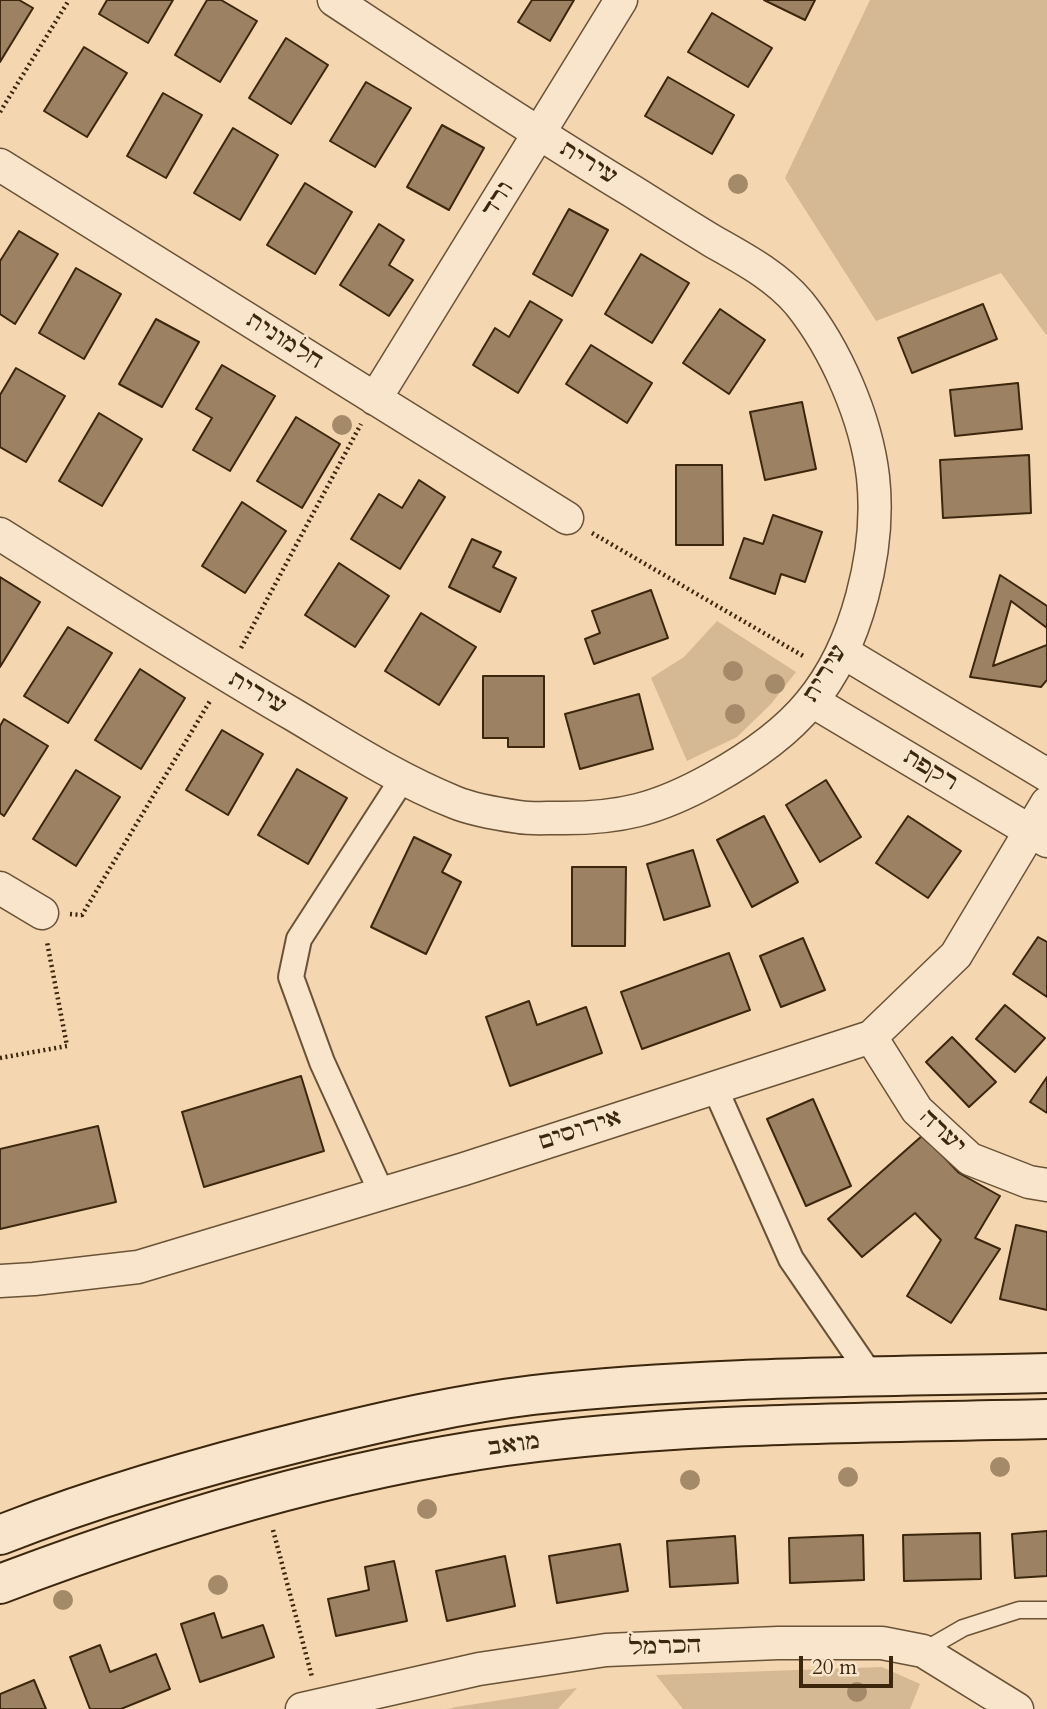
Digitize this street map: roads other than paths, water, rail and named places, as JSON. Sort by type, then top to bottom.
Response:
[{"type":"main road","name":"מואב","points":[[0,1535],[194,1470],[352,1429],[439,1410],[532,1396],[728,1380],[1047,1373]]},
{"type":"main road","name":"מואב","points":[[0,1584],[168,1526],[265,1498],[435,1458],[537,1442],[730,1426],[1047,1419]]},
{"type":"street","name":"עירית","points":[[0,534],[226,676],[402,778],[458,804],[522,817],[592,819],[633,813],[677,798],[737,765],[770,742],[812,701],[837,662],[859,605],[867,571],[874,500],[873,473],[851,394],[819,331],[795,298],[753,263],[540,135],[334,0]]},
{"type":"street","name":"ורד","points":[[375,399],[621,0]]},
{"type":"street","name":"חלמונית","points":[[0,165],[567,518]]},
{"type":"street","points":[[837,662],[1047,775]]},
{"type":"street","name":"רקפת","points":[[812,701],[1038,836]]},
{"type":"street","points":[[382,1194],[322,1062],[291,977],[299,939],[402,778]]},
{"type":"street","name":"אירוסים","points":[[0,1281],[138,1267],[382,1194],[872,1037],[956,955],[1038,836],[1047,803]]},
{"type":"street","points":[[0,888],[42,913]]},
{"type":"street","name":"יערה","points":[[872,1037],[917,1110],[970,1159],[1029,1182],[1047,1185]]},
{"type":"street","points":[[715,1088],[791,1259],[872,1377]]},
{"type":"street","name":"הכרמל","points":[[310,1706],[479,1669],[606,1650],[778,1643],[882,1643],[922,1651],[1017,1709]]},
{"type":"lane","points":[[922,1651],[963,1628],[1019,1610],[1047,1610]]}]
